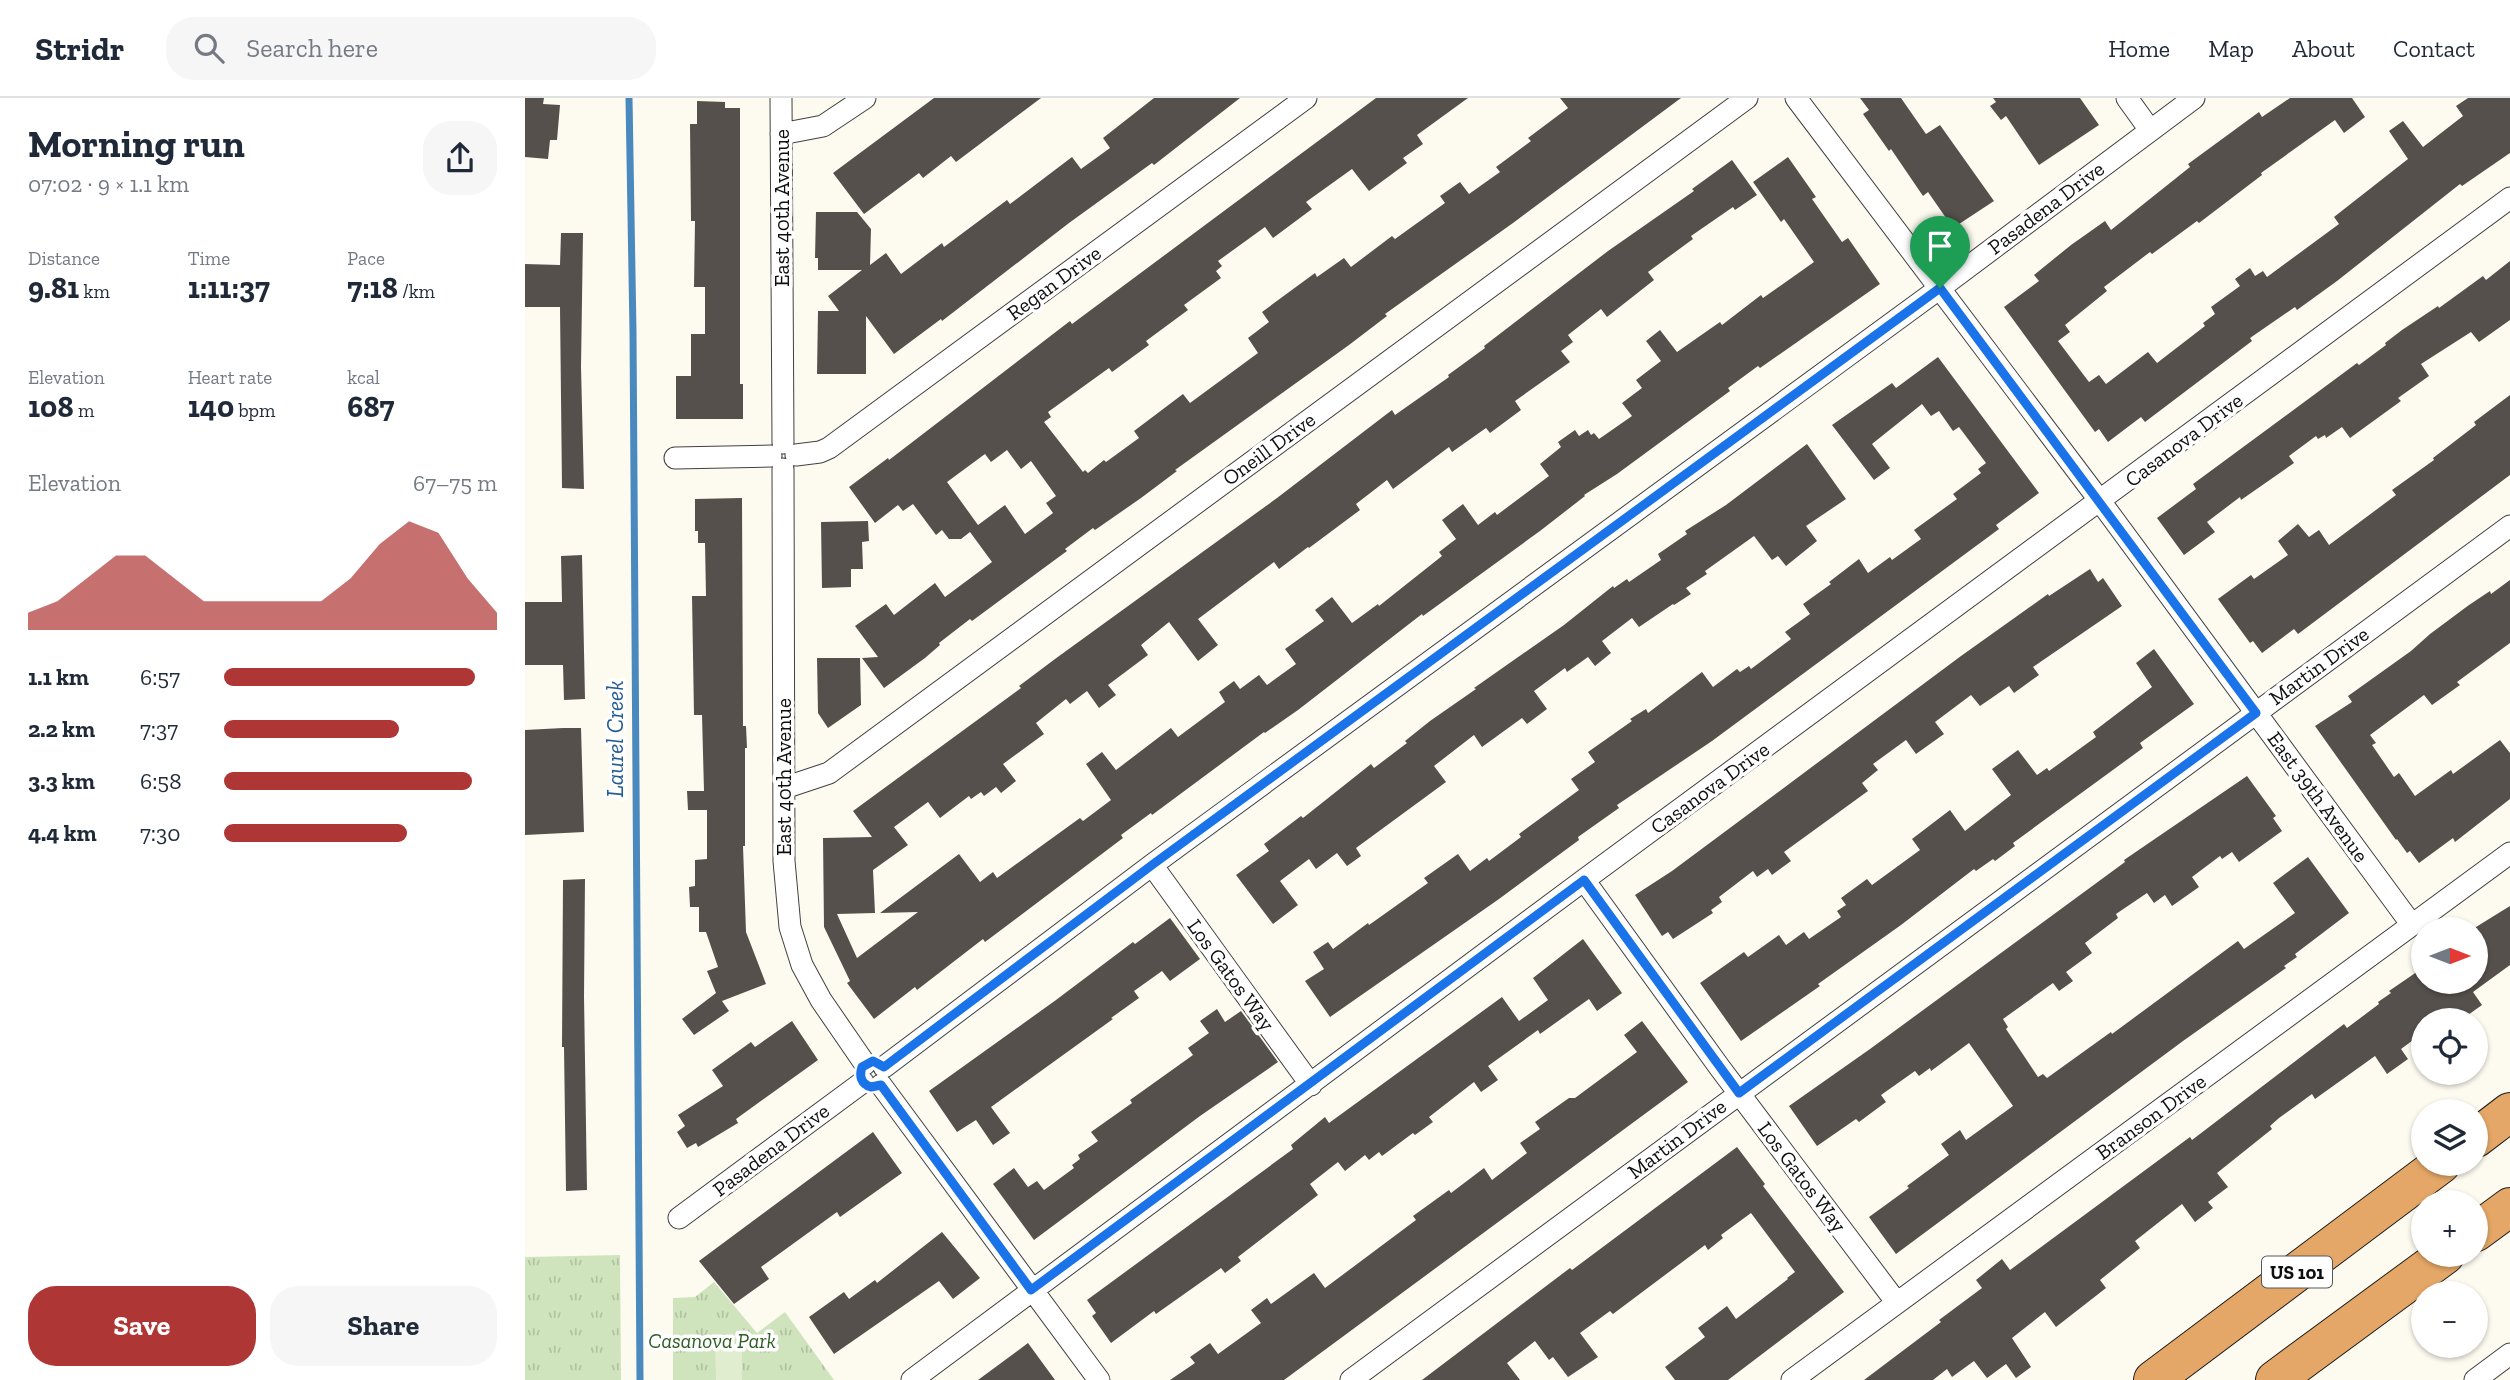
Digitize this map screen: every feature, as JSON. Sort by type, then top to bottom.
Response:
[{"type":"highway","points":[[2488,1129],[2510,1112]]},
{"type":"highway","name":"US 101","points":[[2153,1380],[2425,1176]]},
{"type":"highway","points":[[2488,1223],[2510,1207]]},
{"type":"highway","points":[[2275,1380],[2429,1267]]},
{"type":"street","name":"East 40th Avenue","points":[[781,98],[784,861],[790,927],[802,965],[821,1000],[873,1075],[1099,1380]]},
{"type":"street","points":[[781,134],[823,126],[865,98]]},
{"type":"street","name":"Regan Drive","points":[[675,458],[783,456],[820,453],[829,448],[1306,98]]},
{"type":"street","name":"Oneill Drive","points":[[785,788],[829,773],[1747,98]]},
{"type":"street","name":"East 39th Avenue","points":[[1796,98],[2100,501],[2411,924]]},
{"type":"street","points":[[2127,98],[2150,130]]},
{"type":"street","name":"Pasadena Drive","points":[[679,1219],[1152,865],[1940,288],[2194,98]]},
{"type":"street","name":"Casanova Drive","points":[[912,1380],[1584,880],[2510,198]]},
{"type":"street","name":"Martin Drive","points":[[1351,1380],[2510,526]]},
{"type":"street","name":"Branson Drive","points":[[2423,917],[2510,853]]},
{"type":"street","name":"Los Gatos Way","points":[[1152,865],[1311,1084]]},
{"type":"street","name":"Los Gatos Way","points":[[1584,880],[1897,1303]]},
{"type":"street","name":"Branson Drive","points":[[1792,1380],[2411,926]]},
{"type":"street","points":[[2475,1380],[2510,1354]]},
{"type":"green space","points":[[620,1255],[621,1380],[525,1380],[525,1257]]},
{"type":"green space","name":"Casanova Park","points":[[714,1282],[757,1333],[785,1312],[834,1380],[673,1380],[673,1298],[695,1297]]},
{"type":"green space","points":[[715,1344],[742,1344],[742,1380],[716,1380]]},
{"type":"building","points":[[525,98],[544,98],[543,104],[560,105],[557,140],[550,140],[548,159],[525,157]]},
{"type":"building","points":[[934,98],[1041,98],[956,162],[951,156],[923,178],[919,173],[864,214],[833,173]]},
{"type":"building","points":[[1154,98],[1240,98],[1154,165],[1152,163],[1069,223],[942,321],[941,319],[894,354],[866,316],[866,374],[817,374],[818,311],[839,311],[828,296],[862,270],[818,270],[818,258],[815,258],[816,212],[857,212],[871,229],[870,265],[886,253],[901,274],[942,243],[944,247],[1007,200],[1010,204],[1072,157],[1081,169],[1110,148],[1103,138]]},
{"type":"building","points":[[1376,98],[1468,98],[1417,135],[1423,144],[1403,158],[1407,163],[1369,191],[1352,169],[1306,202],[1312,209],[1273,238],[1265,227],[1218,261],[1222,266],[1216,271],[1221,278],[1184,305],[1188,310],[1146,341],[1149,345],[1112,372],[1109,368],[1048,412],[1051,417],[1044,422],[1083,472],[1085,470],[1088,473],[1139,438],[1134,431],[1183,394],[1190,403],[1258,353],[1248,338],[1269,322],[1262,312],[1315,273],[1317,277],[1344,258],[1351,267],[1392,236],[1395,239],[1445,203],[1440,196],[1460,182],[1469,194],[1500,172],[1496,167],[1531,141],[1528,138],[1568,108],[1560,98],[1681,98],[1385,314],[1387,316],[1349,345],[1175,470],[1177,471],[1141,498],[1095,530],[1093,528],[1065,549],[1067,551],[972,621],[970,619],[939,643],[925,658],[884,688],[862,658],[878,657],[855,626],[886,604],[894,615],[935,583],[945,597],[992,562],[970,532],[961,539],[949,539],[942,530],[936,535],[913,504],[903,511],[898,505],[875,523],[849,487],[888,458],[889,460],[1070,321],[1072,324]],"holes":[[[1007,450],[1021,469],[1031,461],[1056,496],[1046,503],[1053,513],[1025,534],[1005,505],[978,525],[947,482],[985,454],[991,462]]]},
{"type":"building","points":[[1860,98],[1901,98],[1926,134],[1940,125],[1994,201],[1953,228],[1928,192],[1923,196],[1891,149],[1889,151],[1863,114],[1869,110]]},
{"type":"building","points":[[1993,98],[2080,98],[2099,125],[2039,165],[2006,116],[2001,120],[1990,106],[1996,102]]},
{"type":"building","points":[[2290,98],[2352,98],[2365,117],[2344,133],[2335,120],[2261,173],[2262,175],[2199,223],[2197,221],[2152,254],[2150,252],[2104,287],[2107,291],[2065,325],[2070,332],[2058,341],[2089,382],[2099,375],[2106,384],[2148,352],[2157,363],[2205,326],[2203,323],[2215,314],[2211,307],[2240,286],[2235,279],[2250,268],[2255,276],[2263,271],[2267,277],[2339,224],[2334,217],[2408,159],[2389,131],[2403,121],[2423,147],[2463,116],[2456,106],[2468,98],[2510,98],[2510,153],[2462,186],[2460,184],[2297,310],[2295,307],[2250,338],[2252,341],[2145,422],[2141,417],[2108,442],[2099,429],[2095,432],[2004,307],[2039,281],[2034,275],[2071,245],[2105,221],[2111,230],[2190,167],[2188,164],[2259,112],[2262,117]]},
{"type":"building","points":[[697,101],[725,102],[725,108],[740,108],[740,384],[743,384],[743,419],[676,419],[676,376],[691,376],[691,334],[705,334],[705,287],[694,287],[695,221],[691,221],[690,124],[697,124]]},
{"type":"building","points":[[1788,157],[1816,197],[1812,199],[1842,242],[1848,238],[1880,284],[1760,368],[1758,366],[1728,388],[1730,391],[1584,495],[1540,531],[1423,616],[1422,614],[1298,710],[1121,835],[1123,838],[985,942],[983,939],[874,1019],[847,983],[850,981],[824,927],[823,838],[872,837],[853,811],[1392,410],[1395,415],[1449,377],[1448,375],[1485,348],[1484,346],[1732,160],[1757,195],[1735,210],[1733,207],[1691,236],[1693,239],[1648,272],[1654,280],[1607,317],[1601,309],[1568,335],[1573,342],[1561,351],[1570,362],[1515,401],[1521,410],[1490,433],[1486,428],[1452,452],[1449,447],[1393,489],[1387,480],[1356,504],[1360,510],[1309,548],[1279,569],[1274,562],[1198,619],[1218,645],[1198,661],[1169,622],[1141,645],[1148,655],[1108,685],[1116,695],[1099,708],[1087,691],[1070,704],[1066,699],[1036,723],[1044,734],[1003,764],[1016,781],[1001,793],[996,787],[984,796],[981,792],[971,799],[969,796],[940,818],[928,802],[894,827],[908,845],[873,870],[875,913],[837,914],[857,958],[918,912],[880,913],[959,854],[980,882],[993,872],[997,878],[1080,818],[1083,821],[1111,800],[1086,764],[1102,752],[1116,770],[1171,728],[1178,737],[1225,702],[1219,692],[1234,681],[1240,689],[1259,675],[1267,685],[1296,664],[1285,649],[1324,621],[1315,610],[1332,597],[1352,623],[1378,604],[1379,606],[1442,556],[1439,552],[1456,539],[1442,520],[1463,504],[1478,525],[1495,512],[1497,515],[1549,476],[1540,464],[1561,447],[1558,442],[1575,430],[1579,436],[1588,430],[1599,439],[1632,416],[1622,403],[1642,388],[1636,380],[1661,361],[1646,341],[1660,330],[1677,352],[1720,322],[1722,325],[1761,295],[1763,298],[1814,262],[1784,219],[1781,222],[1753,182]]},
{"type":"building","points":[[561,233],[583,233],[581,367],[584,489],[562,488],[560,307],[525,307],[525,264],[560,265]]},
{"type":"building","points":[[2510,261],[2510,320],[2479,342],[2471,332],[2421,364],[2429,376],[2398,398],[2401,401],[2350,438],[2342,427],[2326,438],[2325,435],[2318,439],[2316,436],[2289,456],[2294,463],[2241,500],[2240,497],[2207,522],[2215,532],[2184,555],[2157,518],[2196,489],[2193,484],[2357,363],[2359,365],[2402,330],[2438,306],[2439,308],[2483,276],[2486,280]]},
{"type":"building","points":[[1938,357],[2039,493],[1996,525],[1999,529],[1712,741],[1617,805],[1619,808],[1578,837],[1579,840],[1330,1017],[1305,981],[1324,969],[1313,952],[1328,942],[1333,949],[1368,923],[1369,925],[1428,883],[1424,878],[1458,854],[1470,871],[1487,858],[1489,861],[1521,837],[1519,834],[1579,790],[1571,779],[1595,762],[1588,752],[1632,721],[1630,719],[1646,709],[1648,713],[1702,672],[1713,687],[1737,669],[1740,672],[1749,666],[1751,669],[1791,639],[1785,632],[1810,614],[1803,604],[1859,559],[1868,573],[1921,539],[1914,530],[1957,499],[1953,494],[1981,473],[1978,469],[1986,463],[1959,427],[1953,431],[1939,411],[1931,416],[1922,404],[1872,444],[1890,468],[1874,480],[1832,425],[1892,383],[1896,388]]},
{"type":"building","points":[[2510,395],[2510,475],[2298,634],[2294,629],[2262,653],[2253,641],[2250,643],[2218,599],[2251,575],[2254,579],[2288,555],[2278,541],[2298,524],[2309,537],[2319,530],[2329,545],[2396,495],[2392,490],[2434,460],[2433,458],[2476,425],[2474,422]]},
{"type":"building","points":[[1807,444],[1846,499],[1806,526],[1817,541],[1786,566],[1778,556],[1772,560],[1754,536],[1686,588],[1691,594],[1639,627],[1632,618],[1602,641],[1611,653],[1595,666],[1588,657],[1567,672],[1565,668],[1534,691],[1547,709],[1527,724],[1522,718],[1482,747],[1474,735],[1434,766],[1446,782],[1356,848],[1361,856],[1347,866],[1337,853],[1316,869],[1309,859],[1280,881],[1298,905],[1273,924],[1236,875],[1269,851],[1264,844],[1301,816],[1303,818],[1371,764],[1374,768],[1430,721],[1564,625],[1613,586],[1614,588],[1627,579],[1629,582],[1661,560],[1658,554],[1687,534],[1685,531],[1726,505]]},
{"type":"building","points":[[742,498],[743,726],[746,726],[747,748],[743,846],[746,932],[766,984],[722,1001],[729,1011],[694,1035],[682,1019],[716,993],[707,971],[718,967],[706,932],[699,932],[699,907],[690,907],[689,887],[695,886],[695,860],[707,859],[707,810],[688,810],[687,791],[704,791],[702,715],[694,715],[692,596],[706,596],[705,543],[698,543],[698,531],[695,531],[695,499]]},
{"type":"building","points":[[868,521],[869,541],[862,542],[863,569],[851,569],[851,587],[822,588],[821,522]]},
{"type":"building","points":[[582,555],[585,699],[564,700],[563,665],[525,665],[525,602],[562,602],[561,556]]},
{"type":"building","points":[[2090,569],[2098,582],[2103,578],[2122,606],[2033,667],[2039,675],[2014,693],[2009,686],[1980,706],[1971,695],[1935,722],[1944,734],[1916,754],[1906,740],[1873,764],[1878,770],[1862,783],[1868,791],[1784,852],[1791,861],[1772,875],[1768,869],[1757,877],[1753,871],[1719,897],[1722,902],[1711,910],[1713,913],[1673,939],[1668,932],[1662,936],[1635,895],[1672,871],[1961,656],[2048,594],[2049,596]]},
{"type":"building","points":[[2510,580],[2510,643],[2457,682],[2460,685],[2432,705],[2424,695],[2370,735],[2376,743],[2372,745],[2394,777],[2399,773],[2415,796],[2451,770],[2453,774],[2500,740],[2510,753],[2510,799],[2455,842],[2453,838],[2419,863],[2410,851],[2407,853],[2396,840],[2315,726],[2352,702],[2348,696],[2411,651],[2430,634],[2469,605]]},
{"type":"building","points":[[2154,649],[2194,704],[2140,743],[2143,748],[2013,843],[2015,846],[1995,861],[1993,859],[1976,871],[1974,869],[1818,984],[1820,986],[1741,1041],[1700,983],[1744,952],[1748,957],[1779,935],[1786,945],[1804,932],[1809,939],[1841,917],[1837,911],[1846,905],[1841,898],[1867,879],[1872,885],[1920,850],[1912,839],[1950,810],[1965,831],[2011,795],[1992,769],[2018,750],[2037,775],[2047,768],[2049,771],[2096,737],[2093,732],[2152,687],[2136,663]]},
{"type":"building","points":[[817,658],[860,658],[861,705],[828,728],[818,713]]},
{"type":"building","points":[[581,728],[584,832],[525,835],[525,730]]},
{"type":"building","points":[[2247,776],[2276,816],[2273,818],[2282,831],[2239,862],[2232,852],[2222,859],[2220,856],[2192,877],[2199,887],[2172,906],[2165,895],[2154,903],[2147,893],[2116,914],[2118,918],[2085,943],[2092,953],[2066,972],[2073,981],[2059,991],[2053,983],[2003,1019],[2008,1027],[2006,1029],[2038,1077],[2043,1074],[2047,1078],[2111,1032],[2112,1034],[2238,941],[2244,949],[2295,913],[2273,883],[2308,857],[2349,913],[2295,954],[2297,957],[2284,966],[2286,968],[1896,1254],[1869,1217],[1949,1155],[1941,1144],[1960,1130],[1966,1140],[2013,1106],[1969,1043],[1931,1071],[1930,1068],[1919,1076],[1915,1071],[1881,1095],[1886,1102],[1859,1122],[1856,1119],[1817,1146],[1789,1106],[2125,862],[2124,860]]},
{"type":"building","points":[[585,879],[587,1190],[566,1191],[562,1047],[563,880]]},
{"type":"building","points":[[2510,906],[2510,965],[2489,980],[2489,919]]},
{"type":"building","points":[[1170,918],[1200,959],[1170,981],[1162,971],[1134,991],[1139,998],[1111,1018],[1113,1019],[991,1107],[1010,1133],[993,1145],[976,1120],[957,1132],[929,1091]]},
{"type":"building","points":[[1583,939],[1622,993],[1597,1011],[1589,999],[1540,1034],[1538,1030],[1488,1066],[1498,1080],[1481,1092],[1474,1082],[1429,1117],[1433,1122],[1382,1156],[1379,1152],[1369,1160],[1365,1155],[1345,1171],[1338,1162],[1310,1184],[1318,1195],[1238,1257],[1241,1261],[1225,1273],[1221,1268],[1156,1314],[1154,1311],[1111,1343],[1092,1316],[1096,1313],[1087,1300],[1293,1149],[1291,1145],[1325,1117],[1329,1123],[1502,997],[1519,1021],[1548,1000],[1533,978]]},
{"type":"building","points":[[2411,976],[2411,994],[2474,994],[2482,1005],[2478,1008],[2411,1008],[2411,1042],[2401,1049],[2408,1059],[2387,1074],[2375,1056],[2315,1099],[2312,1094],[2279,1118],[2270,1126],[2272,1129],[2217,1173],[2228,1187],[2208,1202],[2213,1208],[2195,1222],[2182,1204],[2135,1241],[2140,1248],[2100,1280],[2106,1288],[2056,1327],[2045,1312],[2012,1338],[2031,1367],[2016,1378],[2006,1364],[1987,1378],[1974,1361],[1952,1377],[1947,1369],[1933,1380],[1864,1380],[1982,1288],[1976,1280],[2002,1259],[2010,1270],[2190,1137],[2192,1140],[2344,1024],[2347,1028],[2379,1004],[2378,1002],[2391,993],[2389,991]]},
{"type":"building","points":[[1217,1009],[1225,1022],[1241,1011],[1278,1062],[1200,1116],[1034,1240],[993,1184],[1014,1168],[1028,1187],[1037,1181],[1044,1190],[1074,1168],[1072,1165],[1080,1159],[1078,1155],[1098,1141],[1091,1132],[1193,1055],[1188,1048],[1209,1033],[1200,1021]]},
{"type":"building","points":[[792,1021],[818,1060],[736,1119],[738,1123],[698,1147],[696,1143],[687,1148],[677,1132],[685,1126],[678,1115],[723,1086],[712,1070],[751,1042],[755,1047]]},
{"type":"building","points":[[1642,1021],[1688,1082],[1284,1380],[1170,1380],[1195,1363],[1190,1357],[1210,1343],[1218,1354],[1261,1323],[1251,1310],[1267,1298],[1271,1304],[1314,1273],[1325,1288],[1416,1220],[1413,1216],[1449,1190],[1451,1193],[1484,1168],[1492,1180],[1527,1153],[1520,1143],[1540,1129],[1535,1122],[1569,1098],[1575,1098],[1637,1052],[1624,1035]]},
{"type":"building","points":[[873,1132],[902,1173],[840,1217],[837,1212],[761,1267],[769,1279],[734,1304],[699,1261]]},
{"type":"building","points":[[1737,1147],[1765,1184],[1763,1186],[1844,1292],[1728,1380],[1675,1380],[1665,1367],[1705,1337],[1698,1328],[1727,1306],[1736,1319],[1795,1272],[1751,1213],[1721,1235],[1723,1238],[1708,1250],[1705,1245],[1613,1314],[1610,1311],[1580,1333],[1598,1357],[1568,1377],[1553,1357],[1549,1360],[1535,1341],[1507,1363],[1520,1380],[1422,1380],[1570,1268],[1572,1270]]},
{"type":"building","points":[[942,1232],[980,1278],[953,1299],[939,1281],[834,1354],[809,1317],[844,1292],[849,1299],[875,1280],[877,1283]]},
{"type":"building","points":[[1028,1343],[1055,1380],[978,1380]]},
{"type":"waterway","name":"Laurel Creek","points":[[629,98],[640,1380]]},
{"type":"route","points":[[1940,288],[2256,713],[1739,1093],[1584,880],[1031,1290],[881,1085],[871,1087],[863,1083],[860,1075],[862,1067],[873,1061],[884,1067],[1152,865],[1940,288]]}]
